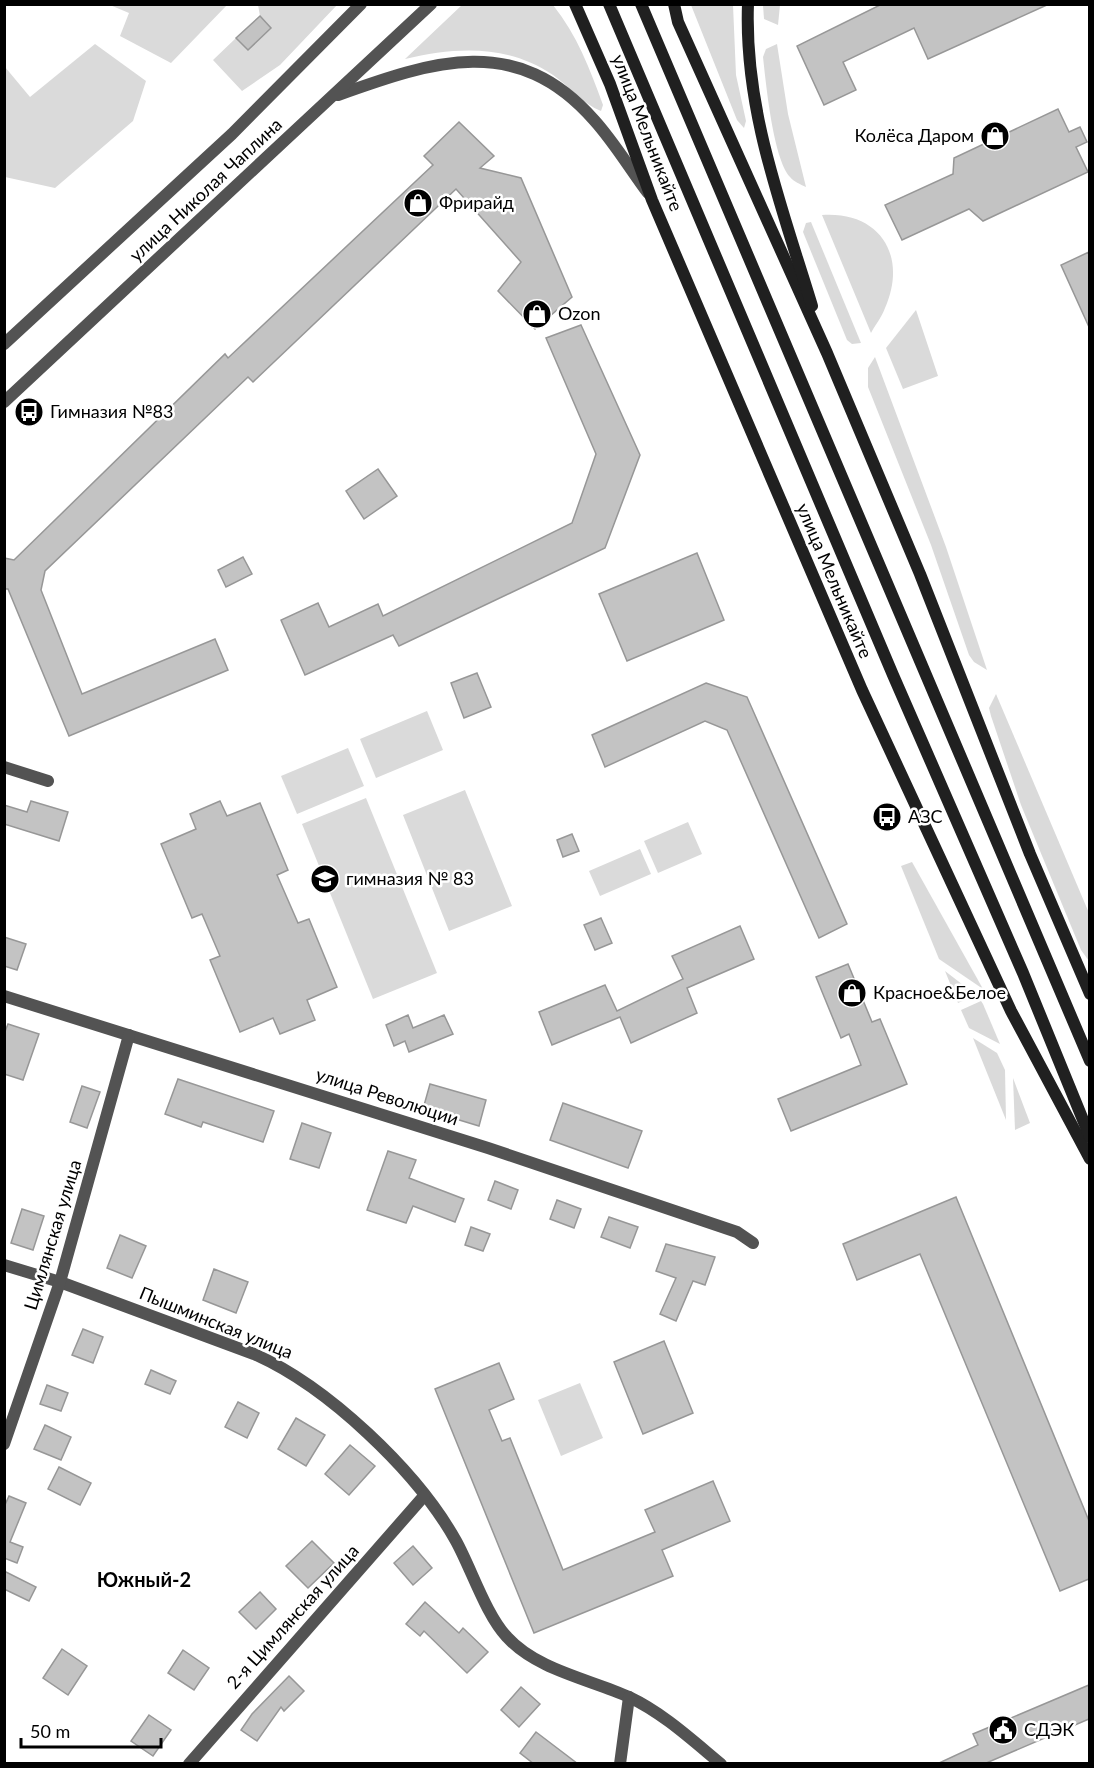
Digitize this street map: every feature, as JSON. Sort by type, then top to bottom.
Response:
[{"type":"main road","name":"улица Мельникайте","points":[[575,4],[610,84],[652,200],[867,700],[1011,1011],[1089,1159]]},
{"type":"main road","name":"улица Мельникайте","points":[[609,4],[893,675],[1023,973],[1089,1137]]},
{"type":"main road","points":[[641,4],[922,662],[1089,1061]]},
{"type":"main road","points":[[674,4],[678,22],[827,353],[920,574],[1030,854],[1085,977],[1089,994]]},
{"type":"main road","points":[[748,4],[750,82],[762,139],[827,353]]},
{"type":"street","name":"улица Николая Чаплина","points":[[4,344],[231,134],[361,4]]},
{"type":"street","name":"улица Николая Чаплина","points":[[4,402],[431,4]]},
{"type":"street","points":[[332,97],[387,77],[452,61],[489,60],[525,70],[558,88],[593,118],[652,200]]},
{"type":"street","points":[[4,767],[48,781]]},
{"type":"street","name":"улица Революции","points":[[4,996],[692,1216],[737,1232],[753,1243]]},
{"type":"street","name":"Цимлянская улица","points":[[4,1444],[60,1282],[129,1035]]},
{"type":"street","name":"Пышминская улица","points":[[4,1265],[60,1282],[282,1366],[309,1383],[339,1408],[391,1459],[424,1496],[455,1539],[506,1637],[530,1656],[629,1697],[654,1711],[721,1764]]},
{"type":"street","name":"2-я Цимлянская улица","points":[[189,1764],[424,1496]]},
{"type":"street","points":[[620,1764],[629,1697]]},
{"type":"shaded area","points":[[227,4],[171,63],[120,36],[129,13],[110,5]]},
{"type":"shaded area","points":[[463,4],[553,5],[562,16],[582,53],[603,105],[601,111],[588,104],[553,75],[518,58],[499,53],[462,51],[405,59]]},
{"type":"shaded area","points":[[258,5],[337,5],[280,65],[242,91],[213,60],[236,38],[248,50],[271,28],[260,16]]},
{"type":"shaded area","points":[[691,5],[733,5],[736,75],[746,121],[744,128],[737,120]]},
{"type":"shaded area","points":[[763,5],[780,5],[778,25],[764,19]]},
{"type":"shaded area","points":[[95,44],[146,81],[133,121],[55,188],[5,177],[5,67],[30,97]]},
{"type":"shaded area","points":[[777,44],[788,114],[806,187],[790,177],[779,154],[775,138],[763,57],[766,49]]},
{"type":"shaded area","points":[[822,215],[842,216],[860,221],[884,240],[893,271],[891,289],[884,311],[871,333]]},
{"type":"shaded area","points":[[811,222],[861,343],[852,344],[847,340],[803,232],[806,223]]},
{"type":"shaded area","points":[[916,310],[938,376],[903,389],[886,348]]},
{"type":"shaded area","points":[[875,357],[946,547],[987,670],[974,662],[969,655],[931,545],[868,387],[868,368]]},
{"type":"shaded area","points":[[996,694],[1089,913],[1089,961],[1081,950],[1021,805],[989,708]]},
{"type":"shaded area","points":[[427,711],[443,750],[376,778],[360,739]]},
{"type":"shaded area","points":[[348,748],[364,786],[297,814],[281,776]]},
{"type":"shaded area","points":[[465,790],[512,906],[449,931],[403,815]]},
{"type":"shaded area","points":[[366,798],[437,973],[373,999],[302,824]]},
{"type":"shaded area","points":[[688,822],[702,854],[658,873],[644,841]]},
{"type":"shaded area","points":[[640,849],[651,874],[600,896],[589,871]]},
{"type":"shaded area","points":[[912,862],[983,989],[939,959],[901,866]]},
{"type":"shaded area","points":[[945,971],[976,995],[958,1003]]},
{"type":"shaded area","points":[[981,1001],[1000,1044],[969,1028],[961,1010]]},
{"type":"shaded area","points":[[973,1038],[997,1053],[1005,1070],[1006,1120]]},
{"type":"shaded area","points":[[1013,1078],[1030,1123],[1015,1130]]},
{"type":"shaded area","points":[[580,1383],[603,1438],[561,1456],[538,1400]]},
{"type":"building","points":[[882,4],[1049,4],[928,59],[914,28],[843,62],[856,90],[824,105],[797,46]]},
{"type":"building","points":[[260,16],[271,28],[248,50],[236,38]]},
{"type":"building","points":[[1058,109],[1069,132],[1080,127],[1087,142],[1076,147],[1088,172],[983,221],[969,209],[902,240],[885,205],[953,174],[954,158]]},
{"type":"building","points":[[459,122],[494,156],[480,168],[521,178],[572,297],[535,329],[498,291],[521,262],[456,189],[253,382],[248,377],[45,571],[41,590],[82,694],[215,639],[228,670],[69,736],[8,589],[4,589],[4,558],[14,560],[225,354],[228,358],[433,165],[424,156]]},
{"type":"building","points":[[1089,252],[1089,327],[1061,265]]},
{"type":"building","points":[[581,325],[640,455],[605,548],[399,646],[393,635],[305,675],[281,620],[318,603],[329,627],[378,604],[383,616],[572,523],[596,454],[546,338]]},
{"type":"building","points":[[378,469],[397,496],[364,519],[346,491]]},
{"type":"building","points":[[697,553],[724,620],[627,661],[599,594]]},
{"type":"building","points":[[243,557],[252,574],[226,587],[218,570]]},
{"type":"building","points":[[477,673],[491,707],[464,718],[451,683]]},
{"type":"building","points":[[706,683],[747,697],[847,924],[819,938],[727,730],[705,721],[605,767],[592,735]]},
{"type":"building","points":[[31,801],[68,812],[59,841],[4,824],[4,805],[27,812]]},
{"type":"building","points":[[220,801],[227,816],[260,803],[288,870],[277,875],[298,923],[309,919],[337,987],[307,1000],[315,1020],[280,1034],[273,1018],[240,1032],[210,960],[220,956],[202,914],[192,918],[161,844],[196,829],[190,814]]},
{"type":"building","points":[[572,834],[579,851],[563,857],[557,840]]},
{"type":"building","points":[[601,918],[612,943],[595,950],[584,925]]},
{"type":"building","points":[[740,926],[754,959],[687,988],[697,1013],[631,1043],[620,1017],[552,1045],[539,1012],[605,985],[617,1011],[683,979],[672,956]]},
{"type":"building","points":[[4,937],[26,944],[17,970],[4,966]]},
{"type":"building","points":[[848,964],[872,1022],[880,1019],[907,1084],[791,1131],[778,1099],[861,1065],[849,1034],[841,1038],[816,977]]},
{"type":"building","points":[[408,1015],[413,1028],[444,1015],[453,1034],[409,1052],[405,1041],[394,1046],[386,1025]]},
{"type":"building","points":[[8,1024],[39,1034],[23,1080],[4,1074],[4,1034]]},
{"type":"building","points":[[178,1079],[274,1111],[263,1142],[203,1122],[201,1127],[165,1114]]},
{"type":"building","points":[[430,1084],[486,1100],[479,1126],[423,1109]]},
{"type":"building","points":[[82,1086],[100,1092],[87,1128],[70,1122]]},
{"type":"building","points":[[563,1103],[642,1131],[628,1168],[550,1140]]},
{"type":"building","points":[[302,1123],[331,1133],[319,1168],[290,1159]]},
{"type":"building","points":[[388,1151],[416,1160],[409,1178],[464,1199],[455,1222],[413,1206],[406,1223],[367,1210]]},
{"type":"building","points":[[495,1181],[518,1190],[511,1209],[488,1200]]},
{"type":"building","points":[[956,1197],[1089,1521],[1089,1579],[1060,1591],[920,1254],[857,1280],[843,1244]]},
{"type":"building","points":[[557,1200],[581,1209],[574,1228],[550,1219]]},
{"type":"building","points":[[22,1209],[44,1216],[33,1250],[11,1243]]},
{"type":"building","points":[[609,1217],[638,1227],[630,1248],[601,1237]]},
{"type":"building","points":[[471,1227],[490,1234],[483,1251],[465,1245]]},
{"type":"building","points":[[120,1235],[146,1246],[132,1278],[107,1268]]},
{"type":"building","points":[[666,1244],[715,1257],[705,1285],[693,1281],[676,1321],[660,1314],[676,1278],[656,1271]]},
{"type":"building","points":[[214,1269],[248,1282],[236,1313],[203,1300]]},
{"type":"building","points":[[83,1329],[103,1337],[93,1363],[72,1355]]},
{"type":"building","points":[[664,1341],[693,1413],[643,1434],[614,1362]]},
{"type":"building","points":[[499,1363],[514,1399],[489,1410],[502,1441],[510,1438],[563,1570],[655,1532],[645,1510],[713,1481],[730,1521],[662,1550],[673,1576],[534,1633],[435,1389]]},
{"type":"building","points":[[151,1370],[176,1381],[170,1394],[145,1384]]},
{"type":"building","points":[[47,1385],[68,1393],[61,1411],[40,1404]]},
{"type":"building","points":[[238,1402],[259,1413],[247,1438],[225,1427]]},
{"type":"building","points":[[296,1418],[325,1435],[306,1466],[278,1449]]},
{"type":"building","points":[[45,1425],[71,1437],[61,1460],[34,1449]]},
{"type":"building","points":[[350,1445],[375,1466],[349,1495],[325,1474]]},
{"type":"building","points":[[59,1467],[91,1483],[80,1505],[48,1489]]},
{"type":"building","points":[[9,1496],[26,1503],[10,1542],[23,1547],[17,1563],[4,1558],[4,1507]]},
{"type":"building","points":[[312,1541],[334,1563],[308,1588],[286,1566]]},
{"type":"building","points":[[413,1546],[432,1568],[413,1585],[394,1563]]},
{"type":"building","points":[[4,1571],[36,1587],[29,1601],[4,1589]]},
{"type":"building","points":[[260,1592],[276,1609],[256,1629],[239,1612]]},
{"type":"building","points":[[425,1602],[459,1633],[463,1628],[488,1652],[467,1673],[424,1631],[420,1636],[406,1624]]},
{"type":"building","points":[[62,1649],[87,1666],[68,1695],[43,1678]]},
{"type":"building","points":[[183,1650],[209,1668],[194,1690],[168,1673]]},
{"type":"building","points":[[289,1676],[304,1691],[284,1711],[281,1707],[257,1741],[241,1730],[252,1714]]},
{"type":"building","points":[[1089,1685],[1089,1719],[984,1764],[937,1764],[978,1745],[973,1734]]},
{"type":"building","points":[[521,1687],[540,1704],[519,1727],[501,1710]]},
{"type":"building","points":[[149,1715],[171,1730],[153,1756],[131,1741]]},
{"type":"building","points":[[536,1732],[578,1764],[534,1764],[520,1753]]},
{"type":"place","name":"Колёса Даром","points":[[995,136]]},
{"type":"place","name":"Фрирайд","points":[[418,203]]},
{"type":"place","name":"Ozon","points":[[537,314]]},
{"type":"place","name":"Гимназия №83","points":[[29,412]]},
{"type":"place","name":"АЗС","points":[[887,817]]},
{"type":"place","name":"гимназия № 83","points":[[325,879]]},
{"type":"place","name":"Красное&Белое","points":[[852,993]]},
{"type":"place","name":"СДЭК","points":[[1003,1730]]},
{"type":"district","name":"Южный-2","points":[[144,1580]]}]
